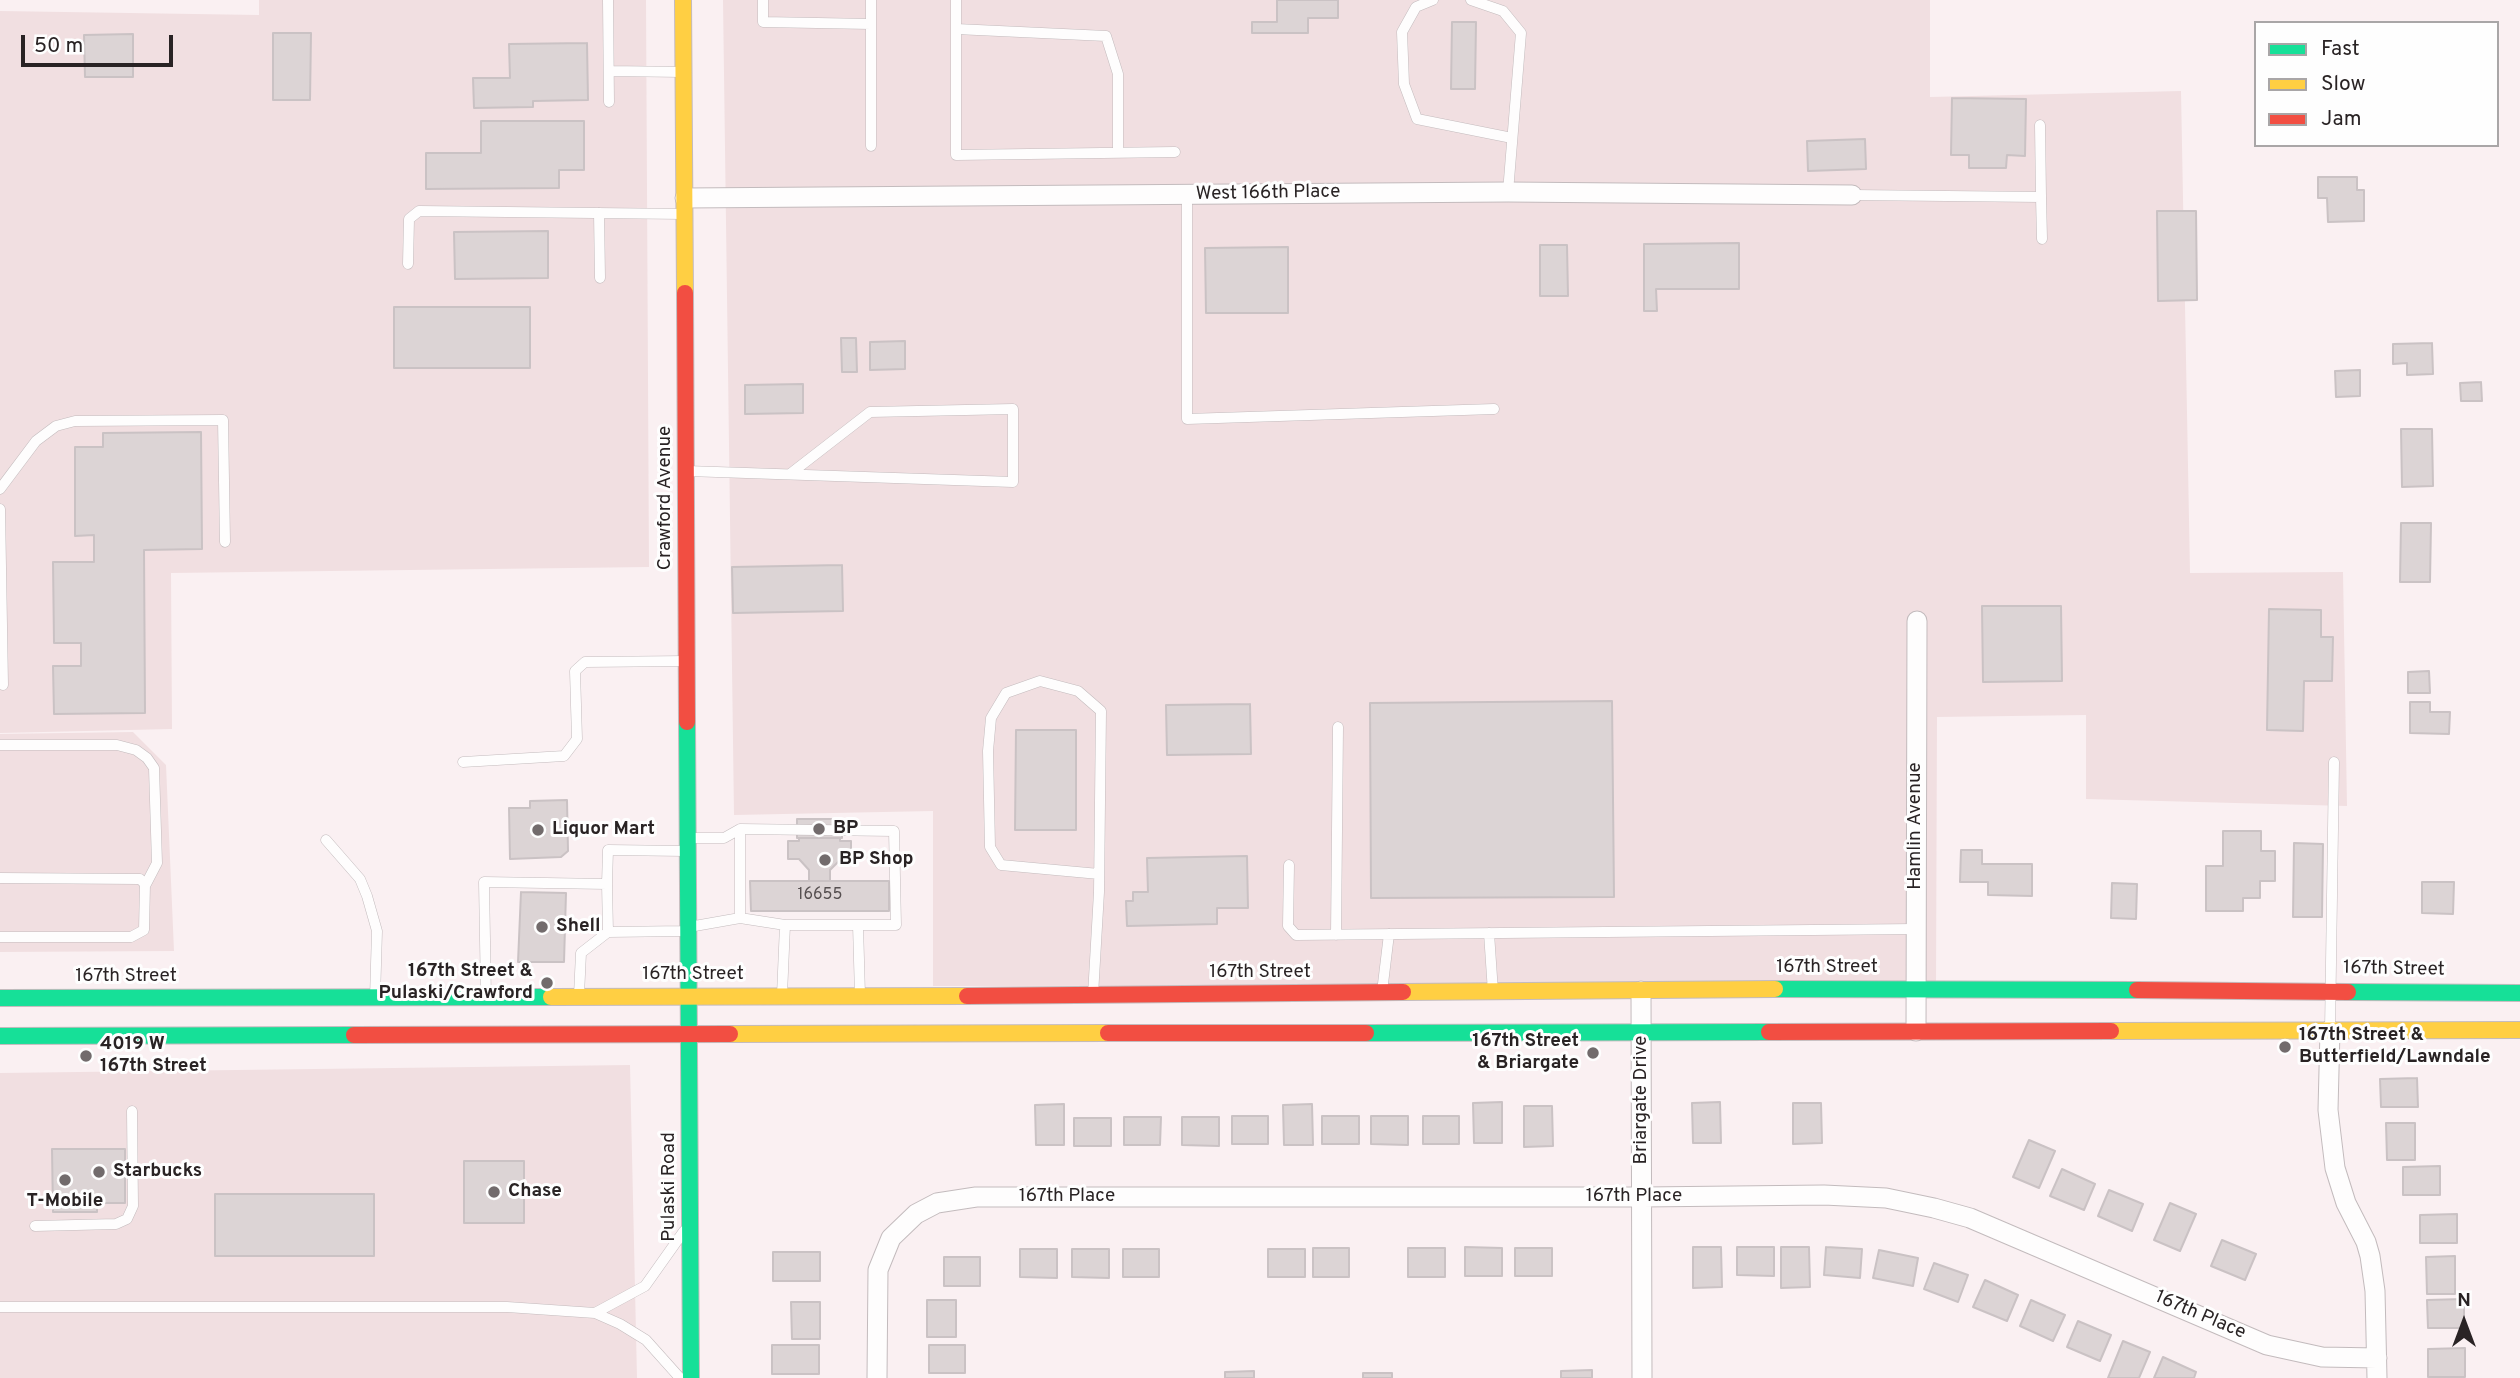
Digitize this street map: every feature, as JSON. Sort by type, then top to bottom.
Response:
[{"type":"main road","name":"Crawford Avenue","points":[[683,0],[690,996]]},
{"type":"main road","name":"167th Street","points":[[0,998],[860,997],[1916,988],[2520,993]]},
{"type":"main road","name":"Pulaski Road","points":[[690,996],[691,1378]]},
{"type":"main road","points":[[0,1036],[2520,1030]]},
{"type":"street","name":"West 166th Place","points":[[685,206],[1187,195],[1508,192],[1852,195]]},
{"type":"street","name":"Hamlin Avenue","points":[[1916,1031],[1917,621]]},
{"type":"street","name":"Briargate Drive","points":[[1641,991],[1642,1378]]},
{"type":"street","points":[[2330,1030],[2328,1110],[2335,1168],[2346,1203],[2366,1242],[2370,1256],[2375,1292],[2377,1378]]},
{"type":"street","name":"167th Place","points":[[877,1378],[876,1288],[878,1270],[891,1238],[916,1214],[937,1203],[976,1197],[1854,1195],[1886,1198],[1970,1218],[2267,1345],[2322,1357],[2377,1358]]},
{"type":"lane","points":[[608,0],[609,103]]},
{"type":"lane","points":[[763,0],[763,22],[871,24]]},
{"type":"lane","points":[[871,146],[872,0]]},
{"type":"lane","points":[[956,0],[956,155],[1175,152]]},
{"type":"lane","points":[[1433,0],[1416,7],[1402,32],[1404,84],[1417,119],[1512,138]]},
{"type":"lane","points":[[1471,0],[1503,11],[1521,33],[1508,192]]},
{"type":"lane","points":[[956,29],[1106,36],[1118,74],[1118,153]]},
{"type":"lane","points":[[609,71],[684,72]]},
{"type":"lane","points":[[2040,125],[2042,239]]},
{"type":"lane","points":[[1187,195],[1187,419],[1494,409]]},
{"type":"lane","points":[[1852,195],[2041,197]]},
{"type":"lane","points":[[408,264],[409,219],[419,211],[599,213],[685,206]]},
{"type":"lane","points":[[599,213],[600,278]]},
{"type":"lane","points":[[687,471],[1013,482],[1013,408],[870,412],[790,474]]},
{"type":"lane","points":[[0,489],[36,441],[56,426],[75,421],[223,420],[225,542]]},
{"type":"lane","points":[[0,509],[2,685]]},
{"type":"lane","points":[[463,762],[564,756],[577,740],[575,671],[585,662],[688,661]]},
{"type":"lane","points":[[1093,995],[1099,874],[1101,711],[1079,691],[1040,681],[1006,693],[991,718],[988,751],[990,847],[1001,865],[1099,874]]},
{"type":"lane","points":[[1336,934],[1338,727]]},
{"type":"lane","points":[[0,745],[117,744],[136,750],[147,758],[153,768],[156,863],[145,886],[144,930],[131,937],[0,937]]},
{"type":"lane","points":[[2330,1030],[2334,762]]},
{"type":"lane","points":[[740,829],[740,918]]},
{"type":"lane","points":[[579,997],[581,953],[608,932],[689,929],[740,918],[785,925],[896,925],[894,831],[740,829],[724,838],[689,845],[608,850],[608,932]]},
{"type":"lane","points":[[326,840],[360,879],[367,896],[377,931],[375,998]]},
{"type":"lane","points":[[1289,865],[1288,926],[1296,935],[1916,929]]},
{"type":"lane","points":[[0,878],[140,879],[145,886]]},
{"type":"lane","points":[[486,998],[484,882],[607,884]]},
{"type":"lane","points":[[782,996],[785,925]]},
{"type":"lane","points":[[858,925],[860,997]]},
{"type":"lane","points":[[1489,933],[1493,992]]},
{"type":"lane","points":[[1382,993],[1389,934]]},
{"type":"lane","points":[[35,1226],[116,1224],[127,1219],[133,1206],[132,1111]]},
{"type":"lane","points":[[595,1313],[645,1286],[691,1222]]},
{"type":"lane","points":[[0,1307],[507,1307],[595,1313],[646,1340],[680,1378]]},
{"type":"shaded area","points":[[259,0],[646,0],[649,567],[171,573],[172,729],[0,733],[0,11],[259,15]]},
{"type":"shaded area","points":[[723,0],[1930,0],[1930,97],[2181,91],[2190,573],[2343,572],[2347,806],[2086,799],[2086,715],[1937,717],[1936,985],[933,986],[933,811],[734,815]]},
{"type":"shaded area","points":[[133,732],[166,765],[174,951],[0,952],[0,734]]},
{"type":"shaded area","points":[[630,1065],[637,1378],[0,1378],[0,1073]]},
{"type":"building","points":[[1277,0],[1338,0],[1338,18],[1308,18],[1308,33],[1252,33],[1252,22],[1277,22]]},
{"type":"building","points":[[1452,22],[1476,22],[1475,89],[1451,89]]},
{"type":"building","points":[[273,33],[311,33],[310,100],[273,100]]},
{"type":"building","points":[[133,34],[133,77],[85,77],[84,35]]},
{"type":"building","points":[[587,43],[588,100],[533,101],[533,107],[474,108],[473,78],[510,78],[509,44]]},
{"type":"building","points":[[1952,98],[2026,99],[2025,156],[2007,155],[2006,168],[1969,168],[1969,155],[1951,155]]},
{"type":"building","points":[[481,121],[584,121],[584,170],[559,170],[559,188],[426,189],[426,153],[481,153]]},
{"type":"building","points":[[1865,139],[1866,169],[1808,171],[1807,141]]},
{"type":"building","points":[[2318,177],[2357,177],[2357,190],[2364,190],[2364,221],[2328,222],[2327,198],[2318,198]]},
{"type":"building","points":[[2157,211],[2196,211],[2197,300],[2158,301]]},
{"type":"building","points":[[548,231],[548,278],[455,279],[454,232]]},
{"type":"building","points":[[1739,243],[1739,289],[1656,289],[1657,311],[1644,311],[1644,244]]},
{"type":"building","points":[[1540,245],[1567,245],[1568,296],[1540,296]]},
{"type":"building","points":[[1288,247],[1288,313],[1206,313],[1205,248]]},
{"type":"building","points":[[394,307],[530,307],[530,368],[394,368]]},
{"type":"building","points":[[841,338],[856,338],[857,372],[842,372]]},
{"type":"building","points":[[905,341],[905,369],[870,370],[870,342]]},
{"type":"building","points":[[2432,343],[2433,374],[2407,375],[2407,363],[2393,364],[2393,344]]},
{"type":"building","points":[[2360,370],[2360,396],[2336,397],[2335,371]]},
{"type":"building","points":[[2481,382],[2482,401],[2461,401],[2460,383]]},
{"type":"building","points":[[803,384],[803,413],[745,414],[745,385]]},
{"type":"building","points":[[2401,429],[2432,429],[2433,486],[2402,487]]},
{"type":"building","points":[[201,432],[202,549],[144,550],[145,713],[54,714],[53,666],[81,666],[81,643],[54,643],[53,562],[94,562],[94,535],[75,536],[75,447],[103,447],[103,433]]},
{"type":"building","points":[[2401,523],[2431,523],[2430,582],[2400,582]]},
{"type":"building","points":[[842,565],[843,611],[733,613],[732,567]]},
{"type":"building","points":[[1982,606],[2061,606],[2062,681],[1983,682]]},
{"type":"building","points":[[2269,609],[2321,610],[2321,637],[2333,637],[2332,681],[2304,681],[2303,731],[2267,730]]},
{"type":"building","points":[[2429,671],[2430,693],[2408,693],[2408,672]]},
{"type":"building","points":[[1612,701],[1614,897],[1371,898],[1370,703]]},
{"type":"building","points":[[2410,702],[2430,702],[2430,712],[2450,712],[2449,734],[2410,733]]},
{"type":"building","points":[[1250,704],[1251,754],[1167,755],[1166,705]]},
{"type":"building","points":[[1016,730],[1076,730],[1076,830],[1015,830]]},
{"type":"building","name":"Liquor Mart","points":[[567,800],[568,851],[561,857],[510,859],[509,808],[530,808],[530,801]]},
{"type":"building","name":"BP","points":[[797,819],[842,819],[842,838],[797,838]]},
{"type":"building","points":[[2223,831],[2261,831],[2261,851],[2275,851],[2275,881],[2260,881],[2260,898],[2243,898],[2243,911],[2206,911],[2206,866],[2223,866]]},
{"type":"building","name":"BP Shop","points":[[799,838],[840,838],[840,841],[851,841],[851,860],[840,860],[830,870],[830,881],[809,881],[809,870],[799,859],[788,859],[788,841],[799,841]]},
{"type":"building","points":[[2294,843],[2323,844],[2322,917],[2293,917]]},
{"type":"building","points":[[1961,850],[1982,850],[1982,864],[2032,864],[2032,896],[1988,895],[1988,882],[1960,882]]},
{"type":"building","points":[[1247,856],[1248,908],[1217,908],[1217,924],[1127,926],[1126,901],[1133,901],[1133,892],[1148,892],[1147,858]]},
{"type":"building","name":"BP","points":[[750,881],[889,881],[889,911],[751,911]]},
{"type":"building","points":[[2422,882],[2454,882],[2453,914],[2422,913]]},
{"type":"building","points":[[2112,883],[2137,884],[2136,919],[2111,918]]},
{"type":"building","name":"Shell","points":[[521,892],[566,893],[564,962],[518,962]]},
{"type":"building","points":[[2417,1078],[2418,1107],[2381,1107],[2380,1079]]},
{"type":"building","points":[[1502,1102],[1502,1143],[1474,1143],[1473,1103]]},
{"type":"building","points":[[1720,1102],[1721,1143],[1693,1143],[1692,1103]]},
{"type":"building","points":[[1793,1103],[1821,1103],[1822,1143],[1793,1144]]},
{"type":"building","points":[[1064,1104],[1064,1145],[1036,1145],[1035,1105]]},
{"type":"building","points":[[1312,1104],[1313,1145],[1284,1145],[1283,1105]]},
{"type":"building","points":[[1524,1106],[1552,1106],[1553,1146],[1524,1147]]},
{"type":"building","points":[[1232,1116],[1268,1116],[1268,1144],[1232,1144]]},
{"type":"building","points":[[1322,1116],[1359,1116],[1359,1144],[1322,1144]]},
{"type":"building","points":[[1371,1116],[1408,1116],[1408,1145],[1371,1144]]},
{"type":"building","points":[[1423,1116],[1459,1116],[1459,1144],[1423,1144]]},
{"type":"building","points":[[1124,1117],[1161,1117],[1160,1145],[1124,1145]]},
{"type":"building","points":[[1182,1117],[1219,1117],[1219,1146],[1182,1145]]},
{"type":"building","points":[[1074,1118],[1111,1118],[1111,1146],[1074,1146]]},
{"type":"building","points":[[2386,1123],[2415,1123],[2415,1160],[2387,1160]]},
{"type":"building","points":[[2029,1140],[2055,1151],[2039,1188],[2013,1177]]},
{"type":"building","points":[[52,1149],[125,1149],[125,1203],[97,1203],[97,1212],[53,1212]]},
{"type":"building","name":"Chase","points":[[464,1161],[524,1161],[524,1223],[464,1223]]},
{"type":"building","points":[[2440,1166],[2440,1195],[2403,1195],[2403,1167]]},
{"type":"building","points":[[2062,1169],[2095,1184],[2084,1210],[2050,1196]]},
{"type":"building","points":[[2109,1190],[2143,1204],[2132,1231],[2098,1216]]},
{"type":"building","points":[[215,1194],[374,1194],[374,1256],[215,1256]]},
{"type":"building","points":[[2170,1203],[2196,1214],[2180,1251],[2154,1240]]},
{"type":"building","points":[[2457,1214],[2457,1243],[2420,1243],[2420,1215]]},
{"type":"building","points":[[2222,1240],[2256,1254],[2245,1280],[2211,1266]]},
{"type":"building","points":[[1465,1247],[1502,1248],[1502,1276],[1465,1276]]},
{"type":"building","points":[[1693,1247],[1721,1247],[1722,1287],[1693,1288]]},
{"type":"building","points":[[1737,1247],[1774,1247],[1774,1276],[1737,1275]]},
{"type":"building","points":[[1781,1247],[1809,1247],[1810,1287],[1781,1288]]},
{"type":"building","points":[[1826,1247],[1862,1249],[1860,1278],[1824,1275]]},
{"type":"building","points":[[1313,1248],[1349,1248],[1349,1277],[1313,1277]]},
{"type":"building","points":[[1408,1248],[1445,1248],[1445,1277],[1408,1277]]},
{"type":"building","points":[[1515,1248],[1552,1248],[1552,1276],[1515,1276]]},
{"type":"building","points":[[1020,1249],[1057,1249],[1057,1278],[1020,1277]]},
{"type":"building","points":[[1072,1249],[1109,1249],[1109,1278],[1072,1277]]},
{"type":"building","points":[[1123,1249],[1159,1249],[1159,1277],[1123,1277]]},
{"type":"building","points":[[1268,1249],[1305,1249],[1305,1277],[1268,1277]]},
{"type":"building","points":[[1879,1250],[1918,1258],[1913,1286],[1873,1278]]},
{"type":"building","points":[[773,1252],[820,1252],[820,1281],[773,1281]]},
{"type":"building","points":[[2455,1256],[2455,1294],[2427,1294],[2426,1257]]},
{"type":"building","points":[[944,1257],[980,1257],[980,1286],[944,1286]]},
{"type":"building","points":[[1934,1263],[1968,1275],[1958,1302],[1924,1289]]},
{"type":"building","points":[[1985,1280],[2018,1295],[2007,1321],[1973,1307]]},
{"type":"building","points":[[2464,1299],[2464,1328],[2428,1328],[2427,1300]]},
{"type":"building","points":[[927,1300],[956,1300],[956,1337],[927,1337]]},
{"type":"building","points":[[2031,1300],[2065,1315],[2053,1341],[2020,1326]]},
{"type":"building","points":[[791,1302],[820,1302],[820,1339],[792,1339]]},
{"type":"building","points":[[2078,1321],[2111,1335],[2100,1361],[2067,1347]]},
{"type":"building","points":[[2123,1341],[2150,1352],[2139,1378],[2108,1378]]},
{"type":"building","points":[[772,1345],[819,1345],[819,1374],[772,1374]]},
{"type":"building","points":[[929,1345],[965,1345],[965,1373],[929,1373]]},
{"type":"building","points":[[2465,1348],[2465,1377],[2428,1377],[2428,1349]]},
{"type":"building","points":[[2163,1357],[2196,1372],[2194,1378],[2154,1378]]},
{"type":"building","points":[[1592,1370],[1592,1378],[1561,1378],[1561,1371]]},
{"type":"building","points":[[1254,1371],[1254,1378],[1225,1378],[1225,1372]]},
{"type":"building","points":[[1363,1373],[1392,1373],[1392,1378],[1363,1378]]},
{"type":"traffic: fast","points":[[687,722],[691,1378]]},
{"type":"traffic: fast","points":[[1775,989],[2137,990]]},
{"type":"traffic: fast","points":[[2348,992],[2520,993]]},
{"type":"traffic: fast","points":[[0,998],[551,997]]},
{"type":"traffic: fast","points":[[1366,1033],[1769,1032]]},
{"type":"traffic: fast","points":[[0,1036],[354,1035]]},
{"type":"traffic: slow","points":[[683,0],[685,293]]},
{"type":"traffic: slow","points":[[1403,992],[1775,989]]},
{"type":"traffic: slow","points":[[551,997],[967,996]]},
{"type":"traffic: slow","points":[[2111,1031],[2520,1030]]},
{"type":"traffic: slow","points":[[730,1034],[1108,1033]]},
{"type":"traffic: jam","points":[[685,293],[687,722]]},
{"type":"traffic: jam","points":[[2137,990],[2348,992]]},
{"type":"traffic: jam","points":[[967,996],[1403,992]]},
{"type":"traffic: jam","points":[[1769,1032],[2111,1031]]},
{"type":"traffic: jam","points":[[1108,1033],[1366,1033]]},
{"type":"traffic: jam","points":[[354,1035],[730,1034]]},
{"type":"place","name":"BP","points":[[819,829]]},
{"type":"place","name":"Liquor Mart","points":[[538,830]]},
{"type":"place","name":"BP Shop","points":[[825,860]]},
{"type":"place","name":"Shell","points":[[542,927]]},
{"type":"place","name":"167th Street & Pulaski/Crawford","points":[[547,983]]},
{"type":"place","name":"167th Street & Butterfield/Lawndale","points":[[2285,1047]]},
{"type":"place","name":"167th Street & Briargate","points":[[1593,1053]]},
{"type":"place","name":"4019 W 167th Street","points":[[86,1056]]},
{"type":"place","name":"Starbucks","points":[[99,1172]]},
{"type":"place","name":"T-Mobile","points":[[65,1180]]},
{"type":"place","name":"Chase","points":[[494,1192]]}]
